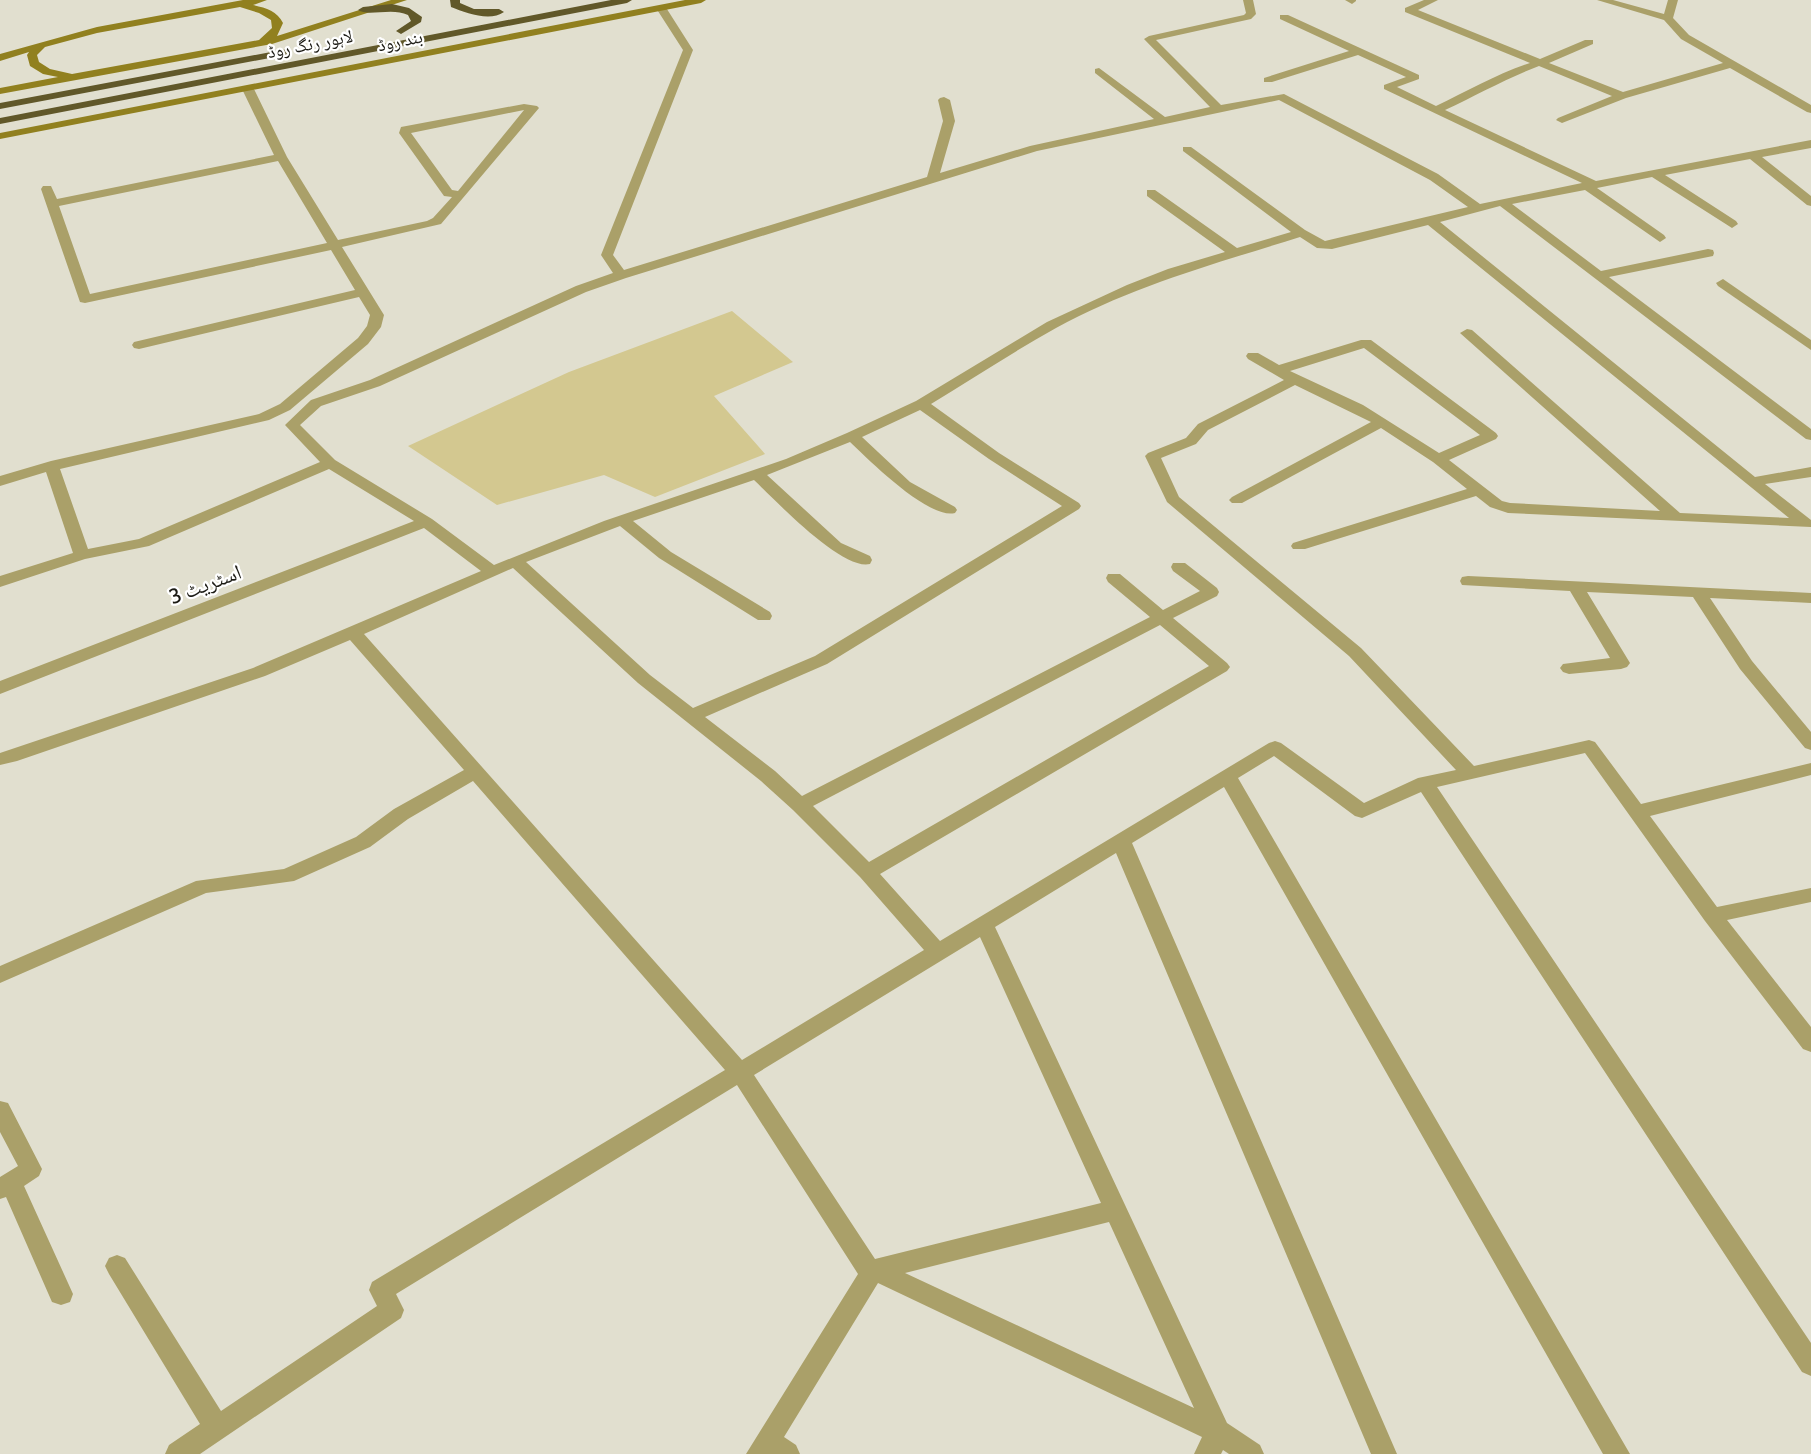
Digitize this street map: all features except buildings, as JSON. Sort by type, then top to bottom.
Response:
[{"type":"highway","points":[[455,0],[455,5],[465,10],[505,11],[463,19]]},
{"type":"highway","points":[[543,4],[565,0]]},
{"type":"highway","name":"لاہور رنگ روڈ","points":[[0,121],[627,0]]},
{"type":"highway","points":[[363,10],[394,8],[413,12],[417,17],[416,22],[401,31]]},
{"type":"highway","points":[[389,33],[432,25]]},
{"type":"highway","name":"لاہور رنگ روڈ","points":[[0,106],[296,51]]},
{"type":"main road","points":[[0,58],[115,24],[262,0]]},
{"type":"main road","name":"بند روڈ","points":[[0,91],[261,43],[363,10],[402,0]]},
{"type":"main road","name":"بند روڈ","points":[[0,136],[701,0]]},
{"type":"main road","points":[[231,5],[260,9],[276,18],[279,24],[277,30],[261,43]]},
{"type":"main road","points":[[42,44],[36,49],[31,60],[39,69],[58,74],[84,75]]},
{"type":"street","points":[[1218,109],[1149,39],[1247,17],[1251,14],[1248,0]]},
{"type":"street","points":[[1433,0],[1409,10],[1622,96]]},
{"type":"street","points":[[1602,0],[1668,18],[1685,37],[1811,110]]},
{"type":"street","points":[[1668,18],[1673,0]]},
{"type":"street","points":[[621,275],[608,255],[688,50],[662,8]]},
{"type":"street","points":[[1284,17],[1414,77],[1389,87],[1592,186],[1660,238]]},
{"type":"street","points":[[1437,110],[1484,88],[1502,76],[1589,42]]},
{"type":"street","points":[[1268,80],[1359,51]]},
{"type":"street","points":[[1562,120],[1622,96],[1732,64]]},
{"type":"street","points":[[1099,70],[1163,121]]},
{"type":"street","points":[[0,481],[51,466],[264,417],[285,407],[363,341],[374,327],[377,315],[281,157],[248,89]]},
{"type":"street","points":[[493,572],[426,522],[330,463],[292,425],[316,403],[375,383],[581,289],[621,275],[933,177],[1034,148],[1218,109],[1285,97],[1434,177],[1478,208]]},
{"type":"street","points":[[933,177],[949,121],[944,100]]},
{"type":"street","points":[[47,189],[85,299],[430,224],[437,221],[461,195],[533,108],[524,107],[405,129],[405,133],[448,193],[461,195]]},
{"type":"street","points":[[1187,149],[1301,233],[1326,246],[1502,202],[1810,145]]},
{"type":"street","points":[[1754,156],[1811,202]]},
{"type":"street","points":[[52,204],[281,157]]},
{"type":"street","points":[[1655,174],[1732,224]]},
{"type":"street","points":[[1151,193],[1235,253]]},
{"type":"street","points":[[1502,202],[1811,436]]},
{"type":"street","points":[[1430,220],[1809,526]]},
{"type":"street","points":[[0,759],[11,758],[259,672],[515,561],[622,520],[756,474],[852,436],[921,404],[1052,325],[1142,284],[1301,233]]},
{"type":"street","points":[[1598,275],[1708,253]]},
{"type":"street","points":[[1723,283],[1811,346]]},
{"type":"street","points":[[139,345],[363,292]]},
{"type":"street","points":[[1467,333],[1677,518]]},
{"type":"street","points":[[1278,370],[1366,343],[1491,435],[1438,459]]},
{"type":"street","points":[[1253,356],[1295,380],[1358,408],[1382,422],[1438,459],[1496,504],[1508,508],[1809,526]]},
{"type":"street","points":[[1295,380],[1203,427],[1191,441],[1153,456],[1172,498],[1355,652],[1470,773]]},
{"type":"street","points":[[690,717],[821,660],[1073,506],[994,456],[921,404]]},
{"type":"street","points":[[1237,500],[1382,422]]},
{"type":"street","points":[[852,436],[904,485],[949,510]]},
{"type":"street","points":[[0,582],[82,555],[143,543],[330,463]]},
{"type":"street","points":[[51,466],[82,555]]},
{"type":"street","points":[[1752,482],[1811,472]]},
{"type":"street","points":[[756,474],[835,546],[864,560]]},
{"type":"street","points":[[1299,546],[1478,490]]},
{"type":"street","points":[[622,520],[665,555],[765,616]]},
{"type":"street","name":"اسٹریٹ 3","points":[[0,688],[426,522]]},
{"type":"street","points":[[515,561],[644,679],[768,776],[800,805],[867,872],[938,952]]},
{"type":"street","points":[[800,805],[1211,592],[1179,567]]},
{"type":"street","points":[[867,872],[1221,667],[1114,578]]},
{"type":"street","points":[[1468,581],[1811,598]]},
{"type":"street","points":[[1569,668],[1621,663],[1575,586]]},
{"type":"street","points":[[1698,592],[1746,665],[1811,744]]},
{"type":"street","points":[[352,631],[741,1073],[866,1266],[1213,1443],[1251,1454]]},
{"type":"street","points":[[178,1454],[392,1310],[381,1290],[1275,747],[1362,812],[1425,783],[1589,746],[1712,916],[1811,1043]]},
{"type":"street","points":[[1637,812],[1811,769]]},
{"type":"street","points":[[0,975],[203,886],[287,876],[363,842],[401,814],[476,771]]},
{"type":"street","points":[[1227,776],[1617,1454]]},
{"type":"street","points":[[1425,783],[1811,1365]]},
{"type":"street","points":[[1121,841],[1384,1454]]},
{"type":"street","points":[[1712,916],[1811,895]]},
{"type":"street","points":[[984,924],[1116,1210],[1213,1443]]},
{"type":"street","points":[[0,1110],[31,1169],[6,1185],[61,1294]]},
{"type":"street","points":[[771,1450],[873,1270],[1116,1210]]},
{"type":"street","points":[[117,1266],[217,1428]]},
{"type":"shaded area","points":[[732,311],[793,362],[714,396],[765,454],[655,497],[604,475],[497,505],[408,446],[569,372]]}]
